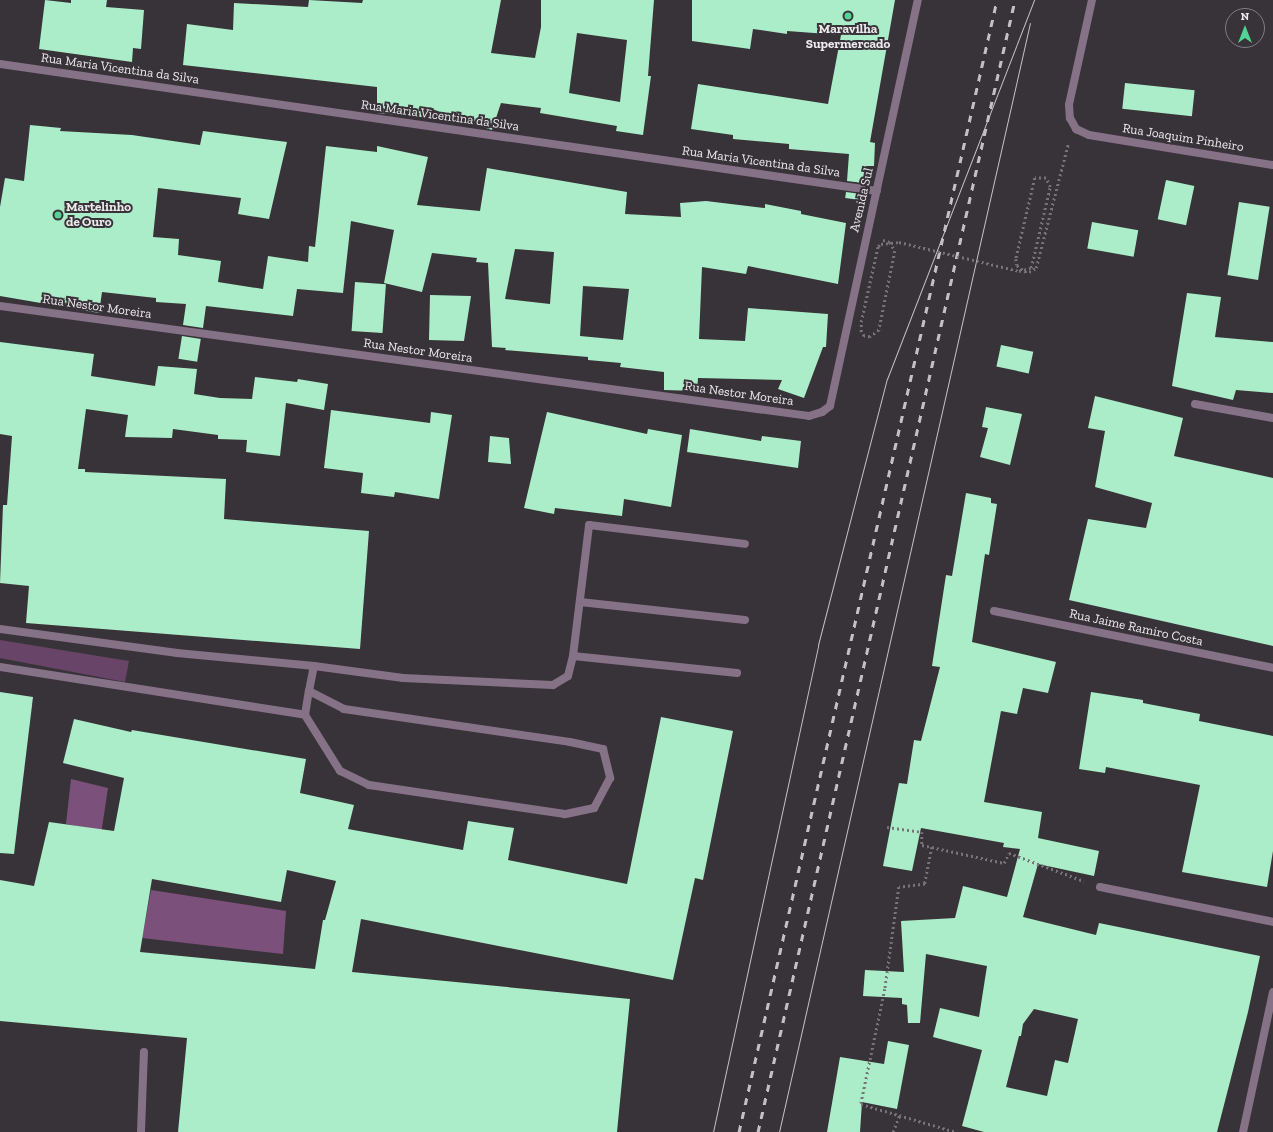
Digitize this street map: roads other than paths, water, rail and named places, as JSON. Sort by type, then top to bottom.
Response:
[{"type":"street","name":"Avenida Sul","points":[[830,406],[918,0]]},
{"type":"street","name":"Rua Joaquim Pinheiro","points":[[1092,0],[1069,105],[1070,118],[1076,129],[1089,135],[1273,165]]},
{"type":"street","name":"Rua Maria Vicentina da Silva","points":[[0,64],[877,191]]},
{"type":"street","name":"Rua Nestor Moreira","points":[[0,306],[809,416],[822,412],[830,406]]},
{"type":"street","points":[[1195,404],[1273,418]]},
{"type":"street","points":[[0,629],[177,653],[314,666],[403,678],[553,685],[568,676],[573,656],[589,525],[745,544]]},
{"type":"street","points":[[580,602],[745,620]]},
{"type":"street","name":"Rua Jaime Ramiro Costa","points":[[994,611],[1273,668]]},
{"type":"street","points":[[573,656],[737,673]]},
{"type":"street","points":[[309,691],[344,709],[570,742],[603,749],[610,778],[594,808],[565,814],[368,785],[340,771],[305,715],[309,691],[314,666]]},
{"type":"street","points":[[0,667],[305,715]]},
{"type":"street","points":[[1100,887],[1273,922]]},
{"type":"street","points":[[1243,1132],[1273,992]]},
{"type":"street","points":[[141,1132],[144,1052]]},
{"type":"tram line","points":[[713,1132],[818,645],[887,379],[1034,0]]},
{"type":"tram line","points":[[779,1132],[1030,23]]},
{"type":"railway","points":[[739,1132],[997,0]]},
{"type":"railway","points":[[758,1132],[1015,0]]},
{"type":"place","name":"Maravilha Supermercado","points":[[848,16]]},
{"type":"place","name":"Martelinho de Ouro","points":[[58,215]]}]
